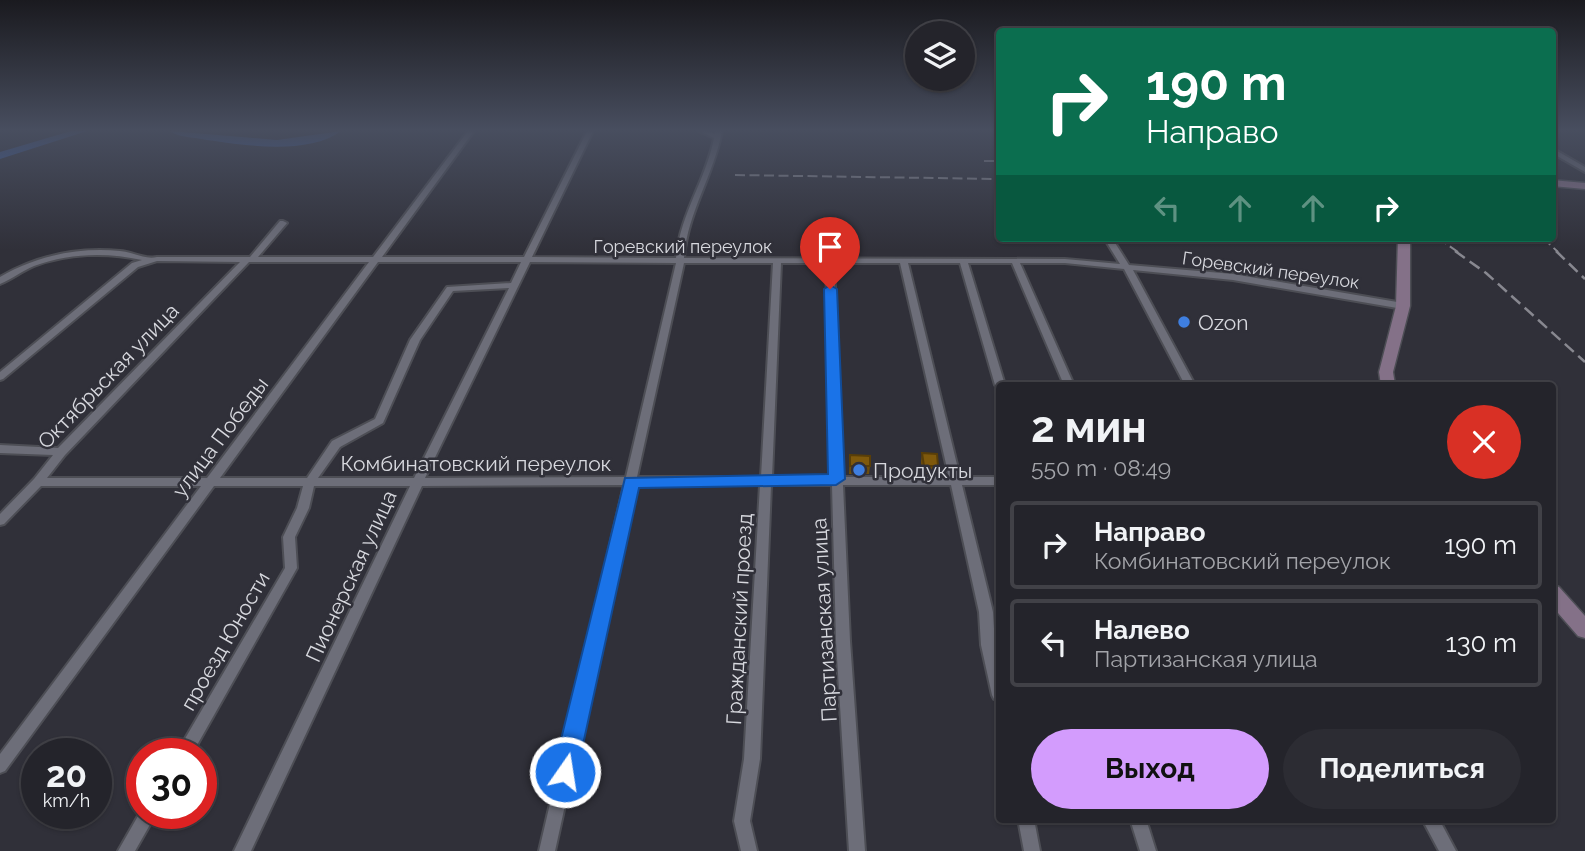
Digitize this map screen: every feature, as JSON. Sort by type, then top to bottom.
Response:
[{"type":"main road","points":[[1556,183],[1585,186]]},
{"type":"main road","points":[[1388,382],[1386,372],[1403,306],[1404,242]]},
{"type":"main road","points":[[1556,597],[1585,630]]},
{"type":"street","name":"улица Победы","points":[[0,766],[442,171]]},
{"type":"street","name":"Пионерская улица","points":[[242,851],[418,481],[571,171]]},
{"type":"street","points":[[547,851],[680,262],[680,242],[688,212],[708,171]]},
{"type":"street","name":"Октябрьская улица","points":[[0,521],[61,452],[283,223]]},
{"type":"street","points":[[1110,242],[1187,382]]},
{"type":"street","points":[[0,281],[23,266],[70,255],[122,253],[157,259]]},
{"type":"street","name":"Горевский переулок","points":[[0,377],[130,270],[143,261],[157,259],[1094,262],[1233,277],[1403,306]]},
{"type":"street","points":[[1015,261],[1068,382]]},
{"type":"street","name":"Гражданский проезд","points":[[749,851],[742,821],[752,759],[776,262]]},
{"type":"street","name":"Партизанская улица","points":[[830,262],[836,479],[857,851]]},
{"type":"street","points":[[904,262],[986,612],[988,645],[996,681]]},
{"type":"street","points":[[964,262],[999,382]]},
{"type":"street","name":"проезд Юности","points":[[193,738],[291,568],[289,537],[303,508],[309,483],[336,444],[379,421],[415,340],[450,289],[513,285]]},
{"type":"street","points":[[0,449],[61,452]]},
{"type":"street","name":"Комбинатовский переулок","points":[[37,482],[631,482],[836,479],[996,481]]},
{"type":"street","points":[[1027,823],[1032,851]]},
{"type":"street","points":[[1139,823],[1148,851]]},
{"type":"street","points":[[1432,823],[1448,851]]},
{"type":"street","points":[[126,851],[139,829]]},
{"type":"building","points":[[922,453],[937,454],[938,466],[924,466]]},
{"type":"building","points":[[850,455],[870,456],[870,466],[850,466]]},
{"type":"railway","points":[[735,175],[996,179]]},
{"type":"railway","points":[[1444,242],[1458,252]]},
{"type":"railway","points":[[1547,242],[1558,252]]},
{"type":"railway","points":[[1455,251],[1486,273],[1585,362]]},
{"type":"railway","points":[[1556,251],[1585,279]]},
{"type":"place","name":"Ozon","points":[[1184,322]]},
{"type":"place","name":"Продукты","points":[[859,470]]},
{"type":"route","points":[[565,772],[631,482],[836,479],[830,289]]}]
